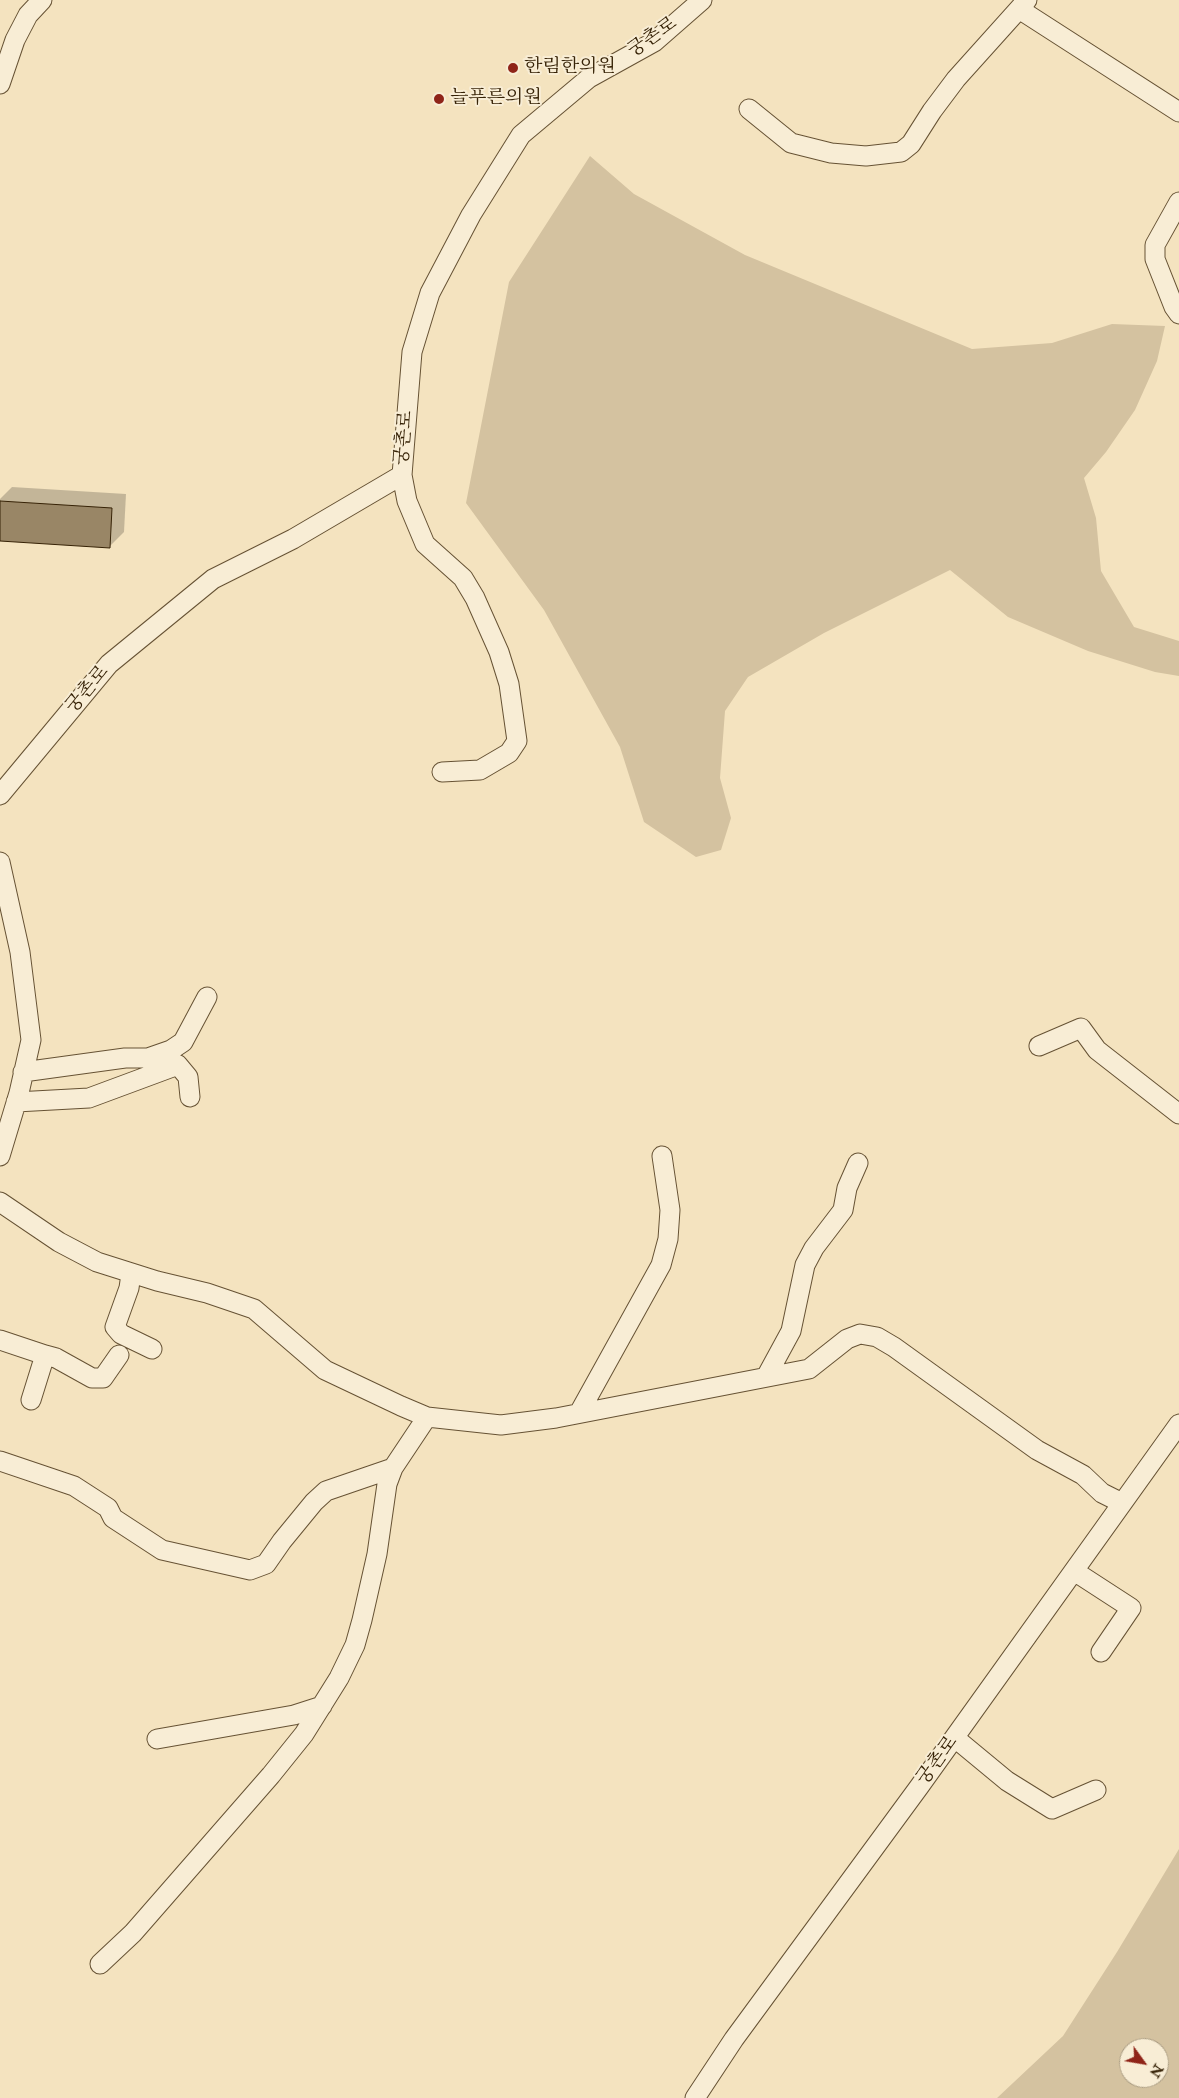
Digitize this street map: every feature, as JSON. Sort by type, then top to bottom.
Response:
[{"type":"street","points":[[0,84],[14,40],[28,14],[42,0]]},
{"type":"street","name":"궁촌로","points":[[0,795],[109,664],[213,579],[293,539],[402,475],[412,352],[430,293],[471,215],[521,135],[589,78],[654,42],[702,0]]},
{"type":"street","points":[[749,108],[791,143],[830,152],[866,156],[901,152],[911,144],[932,111],[956,79],[1023,5],[1179,112]]},
{"type":"street","points":[[1179,202],[1155,245],[1155,259],[1179,314]]},
{"type":"street","points":[[402,475],[407,501],[425,544],[462,578],[475,598],[499,652],[509,684],[515,722],[517,742],[508,753],[480,770],[442,772]]},
{"type":"street","points":[[0,862],[20,952],[31,1040],[16,1102],[0,1156]]},
{"type":"street","points":[[23,1072],[125,1058],[148,1058],[171,1050],[183,1042],[207,997]]},
{"type":"street","points":[[1039,1046],[1081,1028],[1097,1050],[1179,1114]]},
{"type":"street","points":[[16,1102],[89,1098],[178,1065],[188,1077],[190,1097]]},
{"type":"street","points":[[579,1413],[660,1264],[668,1239],[670,1210],[662,1156]]},
{"type":"street","points":[[766,1377],[791,1331],[805,1265],[814,1248],[843,1210],[847,1188],[858,1162]]},
{"type":"street","points":[[0,1202],[58,1242],[97,1262],[131,1274],[207,1293],[254,1309],[325,1370],[427,1417],[501,1425],[579,1413],[809,1369],[847,1339],[860,1334],[877,1337],[894,1347],[1037,1450],[1083,1474],[1102,1494],[1122,1503]]},
{"type":"street","points":[[131,1274],[129,1288],[115,1327],[121,1334],[152,1350]]},
{"type":"street","points":[[0,1340],[56,1358],[92,1378],[103,1378],[119,1355]]},
{"type":"street","points":[[31,1400],[45,1355]]},
{"type":"street","points":[[100,1964],[133,1933],[222,1832],[304,1734],[339,1678],[355,1645],[376,1554],[386,1484],[393,1468],[427,1417]]},
{"type":"street","name":"궁촌로","points":[[695,2098],[734,2038],[954,1738],[1179,1424]]},
{"type":"street","points":[[0,1460],[74,1486],[108,1508],[113,1518],[162,1550],[250,1570],[266,1564],[288,1533],[326,1491],[393,1468]]},
{"type":"street","points":[[1074,1570],[1131,1608],[1100,1652]]},
{"type":"street","points":[[157,1739],[294,1715],[322,1706]]},
{"type":"street","points":[[954,1738],[1007,1781],[1052,1809],[1096,1790]]},
{"type":"shaded area","points":[[590,156],[634,194],[745,255],[972,349],[1052,343],[1112,324],[1165,326],[1157,361],[1135,410],[1106,452],[1084,478],[1096,518],[1101,571],[1134,627],[1179,641],[1179,676],[1155,672],[1088,651],[1008,617],[950,570],[824,633],[748,677],[725,711],[720,778],[731,818],[721,850],[696,857],[644,822],[620,747],[544,610],[466,503],[509,282]]},
{"type":"shaded area","points":[[1179,1849],[1179,2098],[997,2098],[1063,2036],[1117,1952]]},
{"type":"building","points":[[0,501],[112,508],[110,548],[0,541]]},
{"type":"place","name":"한림한의원","points":[[513,68]]},
{"type":"place","name":"늘푸른의원","points":[[439,99]]}]
